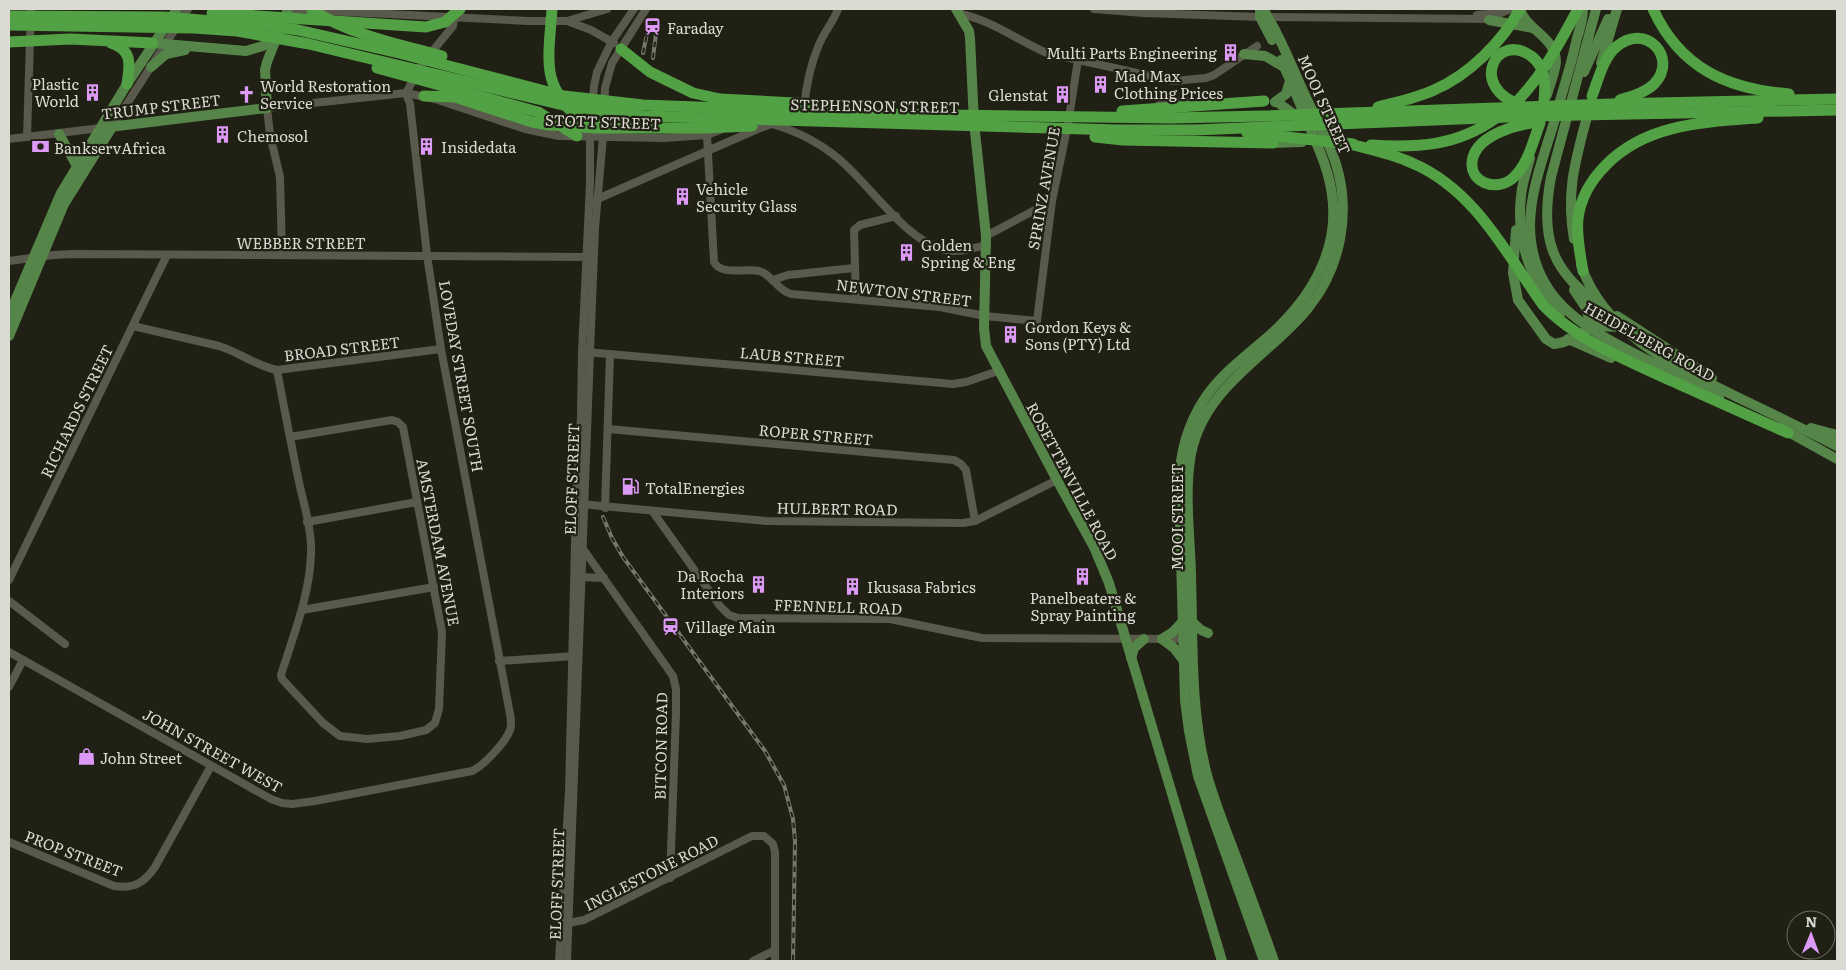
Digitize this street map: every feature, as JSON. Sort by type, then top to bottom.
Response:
[{"type":"highway","points":[[311,9],[341,25],[367,35],[600,101]]},
{"type":"highway","points":[[552,9],[550,62],[551,79],[556,91],[570,110],[582,120],[628,127]]},
{"type":"highway","points":[[1652,9],[1680,50],[1704,70],[1722,80],[1741,86],[1781,93],[1837,98]]},
{"type":"highway","points":[[108,16],[164,13],[242,14],[426,27],[445,22],[456,11]]},
{"type":"highway","points":[[1195,130],[1334,117],[1377,108],[1435,90],[1475,63],[1504,35],[1522,11]]},
{"type":"highway","points":[[1050,123],[1117,130],[1195,130],[1296,137],[1342,143],[1407,146],[1433,145],[1459,138],[1491,122],[1519,100],[1534,83],[1581,11]]},
{"type":"highway","points":[[9,16],[207,19],[298,30],[399,53],[540,90],[600,101],[878,119]]},
{"type":"highway","points":[[9,26],[194,28],[273,35],[536,99],[592,110],[644,116],[1050,123],[1170,118],[1535,114],[1606,110],[1703,113],[1837,111]]},
{"type":"highway","points":[[273,35],[293,45],[538,112],[577,136]]},
{"type":"highway","points":[[1535,114],[1484,142],[1476,150],[1473,158],[1473,172],[1476,177],[1487,185],[1492,186],[1506,183],[1513,178],[1527,158],[1535,114],[1545,90],[1542,69],[1535,58],[1518,50],[1505,52],[1496,57],[1491,72],[1494,85],[1502,96],[1511,101],[1535,114],[1548,121],[1606,110],[1649,88],[1659,77],[1663,66],[1658,47],[1646,39],[1632,37],[1614,48],[1606,61],[1592,96]]},
{"type":"highway","points":[[9,42],[53,40],[153,43]]},
{"type":"highway","points":[[106,41],[120,46],[127,55],[130,69],[127,84]]},
{"type":"highway","points":[[616,45],[650,72],[677,87],[707,97],[858,109],[878,119]]},
{"type":"highway","points":[[424,96],[447,96],[475,102],[532,122],[594,128],[704,128],[878,119]]},
{"type":"highway","points":[[1606,110],[1650,118],[1837,98]]},
{"type":"highway","points":[[1050,123],[1207,106],[1272,102]]},
{"type":"highway","points":[[1585,274],[1579,246],[1578,217],[1588,187],[1595,176],[1613,157],[1631,144],[1656,133],[1679,126],[1703,113]]},
{"type":"highway","points":[[1050,123],[1091,136],[1123,140],[1280,143]]},
{"type":"highway","points":[[1342,143],[1374,150],[1413,163],[1450,185],[1474,208],[1543,305],[1610,346],[1631,363],[1792,431]]},
{"type":"main road","points":[[9,336],[57,200],[127,84],[177,9]]},
{"type":"main road","points":[[153,43],[239,51],[252,50],[266,44],[287,9]]},
{"type":"main road","points":[[1572,9],[1555,67],[1535,114],[1517,222],[1514,273],[1518,300],[1547,340],[1554,344],[1588,330],[1591,326]]},
{"type":"main road","points":[[1591,326],[1586,308],[1560,272],[1549,242],[1546,202],[1568,109],[1596,9]]},
{"type":"main road","points":[[1568,109],[1615,9]]},
{"type":"main road","name":"HEIDELBERG ROAD","points":[[1615,9],[1573,172],[1570,197],[1572,230],[1585,274],[1604,306],[1635,339],[1664,360],[1780,418],[1792,431],[1837,459]]},
{"type":"main road","points":[[1522,11],[1534,28],[1544,36],[1552,47],[1556,59],[1555,67]]},
{"type":"main road","name":"HEIDELBERG ROAD","points":[[1563,317],[1538,270],[1532,242],[1532,200],[1581,11]]},
{"type":"main road","name":"ROSETTENVILLE ROAD","points":[[958,12],[969,31],[970,38],[974,122],[986,240],[986,346],[1094,546],[1109,583],[1222,961]]},
{"type":"main road","name":"MOOI STREET","points":[[1263,13],[1299,102],[1335,161],[1341,184],[1343,213],[1339,244],[1327,277],[1312,304],[1300,318],[1226,386],[1207,412],[1193,447],[1188,490],[1188,639],[1202,753],[1207,776],[1274,961]]},
{"type":"main road","name":"MOOI STREET","points":[[1188,621],[1179,488],[1179,472],[1187,434],[1205,398],[1220,380],[1293,313],[1306,296],[1320,273],[1331,242],[1334,213],[1330,183],[1321,155],[1320,137],[1311,108],[1263,13]]},
{"type":"main road","points":[[1489,20],[1534,28]]},
{"type":"main road","points":[[267,108],[266,70],[273,35]]},
{"type":"main road","points":[[151,67],[169,52],[198,47]]},
{"type":"main road","points":[[1244,54],[1265,56],[1284,67]]},
{"type":"main road","points":[[1272,102],[1286,94],[1290,81]]},
{"type":"main road","points":[[1272,102],[1299,102],[1307,104],[1311,108]]},
{"type":"main road","points":[[1272,102],[1286,107],[1294,116],[1296,129],[1293,137],[1280,143]]},
{"type":"main road","name":"TRUMP STREET","points":[[101,128],[267,108]]},
{"type":"main road","points":[[9,315],[69,192],[112,126]]},
{"type":"main road","points":[[60,134],[77,166]]},
{"type":"main road","name":"STEPHENSON STREET","points":[[1280,143],[1320,137]]},
{"type":"main road","points":[[1280,143],[1311,149],[1321,155]]},
{"type":"main road","points":[[1521,195],[1521,227],[1526,257],[1540,288],[1563,317]]},
{"type":"main road","points":[[1558,264],[1568,278],[1585,295],[1700,370],[1780,418]]},
{"type":"main road","points":[[1591,326],[1634,328]]},
{"type":"main road","points":[[1568,339],[1792,431],[1837,435]]},
{"type":"main road","name":"HEIDELBERG ROAD","points":[[1792,431],[1837,446]]},
{"type":"main road","points":[[1184,662],[1174,648],[1162,639],[1188,621],[1208,633]]},
{"type":"main road","points":[[1131,658],[1134,648],[1144,639]]},
{"type":"main road","name":"MOOI STREET","points":[[1188,639],[1184,662],[1185,700],[1188,731],[1198,776],[1264,961]]},
{"type":"street","points":[[28,137],[31,9]]},
{"type":"street","points":[[112,126],[188,9]]},
{"type":"street","points":[[287,9],[456,11],[567,21],[591,30],[616,45]]},
{"type":"street","points":[[567,21],[608,9]]},
{"type":"street","name":"ELOFF STREET","points":[[590,257],[598,199],[605,88],[616,45],[634,9]]},
{"type":"street","name":"ELOFF STREET","points":[[559,961],[564,924],[569,844],[590,257],[590,136],[597,72],[616,45],[646,9]]},
{"type":"street","points":[[804,117],[805,97],[811,64],[818,46],[833,22],[838,9]]},
{"type":"street","points":[[1094,9],[1144,13],[1263,13],[1489,20],[1522,11]]},
{"type":"street","points":[[1400,9],[1400,18]]},
{"type":"street","points":[[1430,18],[1501,13],[1510,9]]},
{"type":"street","points":[[406,93],[422,64],[452,26],[456,11]]},
{"type":"street","points":[[958,12],[982,19],[1047,53],[1173,81],[1206,78],[1214,75],[1257,46]]},
{"type":"street","name":"SPRINZ AVENUE","points":[[1037,321],[1052,201],[1068,124],[1078,60]]},
{"type":"street","name":"TRUMP STREET","points":[[267,108],[406,93]]},
{"type":"street","name":"STOTT STREET","points":[[406,93],[424,96],[542,134],[664,138],[707,136],[736,125],[772,121]]},
{"type":"street","name":"LOVEDAY STREET SOUTH","points":[[406,93],[410,104],[428,255],[442,349],[500,661]]},
{"type":"street","points":[[1123,126],[1148,110],[1163,103],[1173,101],[1272,102]]},
{"type":"street","points":[[267,108],[270,135],[280,177],[282,256]]},
{"type":"street","name":"STEPHENSON STREET","points":[[589,202],[709,152],[772,121],[804,117],[1123,126],[1140,137],[1168,146],[1239,147],[1280,143]]},
{"type":"street","points":[[772,121],[798,132],[838,158],[919,238],[945,250],[954,252],[986,240],[1052,201]]},
{"type":"street","name":"TRUMP STREET","points":[[9,139],[101,128]]},
{"type":"street","name":"NEWTON STREET","points":[[707,136],[714,262],[716,266],[722,269],[758,271],[767,275],[781,290],[791,294],[940,307],[985,316],[1037,321]]},
{"type":"street","points":[[856,299],[853,232],[860,225],[896,216]]},
{"type":"street","name":"WEBBER STREET","points":[[9,261],[72,254],[590,257]]},
{"type":"street","name":"RICHARDS STREET","points":[[9,580],[106,384],[167,255]]},
{"type":"street","name":"NEWTON STREET","points":[[773,280],[788,275],[854,268]]},
{"type":"street","name":"BROAD STREET","points":[[133,326],[230,349],[264,367],[277,370],[442,349]]},
{"type":"street","name":"LAUB STREET","points":[[586,352],[953,384],[966,382],[998,371]]},
{"type":"street","points":[[606,507],[610,354]]},
{"type":"street","points":[[277,370],[308,522],[311,556],[302,610],[434,587]]},
{"type":"street","name":"AMSTERDAM AVENUE","points":[[290,437],[392,420],[401,425],[404,430],[442,632],[439,709],[435,724],[426,730],[382,738],[340,736],[328,727],[291,690],[281,675],[302,610]]},
{"type":"street","name":"ROPER STREET","points":[[608,429],[954,460],[966,470],[975,521]]},
{"type":"street","name":"HULBERT ROAD","points":[[580,506],[766,521],[963,524],[975,521],[1057,480]]},
{"type":"street","points":[[308,522],[417,502]]},
{"type":"street","name":"ELOFF STREET","points":[[579,577],[582,548],[580,506]]},
{"type":"street","name":"FFENNELL ROAD","points":[[653,512],[720,606],[729,615],[738,618],[902,620],[982,638],[1188,639]]},
{"type":"street","name":"BITCON ROAD","points":[[582,548],[675,681],[676,713],[670,878]]},
{"type":"street","points":[[579,577],[604,578]]},
{"type":"street","points":[[9,601],[65,644]]},
{"type":"street","points":[[1087,638],[1087,647]]},
{"type":"street","name":"JOHN STREET WEST","points":[[9,652],[276,802],[292,804],[315,802],[472,771],[482,766],[510,730],[510,714],[500,661]]},
{"type":"street","points":[[500,661],[575,656]]},
{"type":"street","points":[[9,688],[24,660]]},
{"type":"street","name":"PROP STREET","points":[[9,842],[114,886],[125,888],[133,886],[148,877],[155,868],[211,766]]},
{"type":"street","name":"INGLESTONE ROAD","points":[[564,924],[584,920],[752,836],[759,835],[769,839],[773,844],[775,852],[775,950]]},
{"type":"street","name":"ELOFF STREET","points":[[564,924],[567,961]]},
{"type":"street","points":[[753,961],[775,950],[775,961]]},
{"type":"railway","points":[[643,53],[649,24]]},
{"type":"railway","points":[[653,58],[657,25]]},
{"type":"railway","points":[[603,517],[623,557],[765,751],[784,785],[793,819],[795,841],[793,961]]},
{"type":"place","name":"Faraday","points":[[653,27]]},
{"type":"place","name":"Multi Parts Engineering","points":[[1231,52]]},
{"type":"place","name":"Mad Max Clothing Prices","points":[[1100,84]]},
{"type":"place","name":"Plastic World","points":[[93,92]]},
{"type":"place","name":"World Restoration Service","points":[[246,94]]},
{"type":"place","name":"Glenstat","points":[[1062,94]]},
{"type":"place","name":"Chemosol","points":[[223,135]]},
{"type":"place","name":"Insidedata","points":[[427,146]]},
{"type":"place","name":"BankservAfrica","points":[[40,147]]},
{"type":"place","name":"Vehicle Security Glass","points":[[682,197]]},
{"type":"place","name":"Golden Spring & Eng","points":[[907,253]]},
{"type":"place","name":"Gordon Keys & Sons (PTY) Ltd","points":[[1011,335]]},
{"type":"place","name":"TotalEnergies","points":[[631,487]]},
{"type":"place","name":"Panelbeaters & Spray Painting","points":[[1083,576]]},
{"type":"place","name":"Da Rocha Interiors","points":[[758,584]]},
{"type":"place","name":"Ikusasa Fabrics","points":[[853,586]]},
{"type":"place","name":"Village Main","points":[[671,626]]},
{"type":"place","name":"John Street","points":[[86,757]]}]
